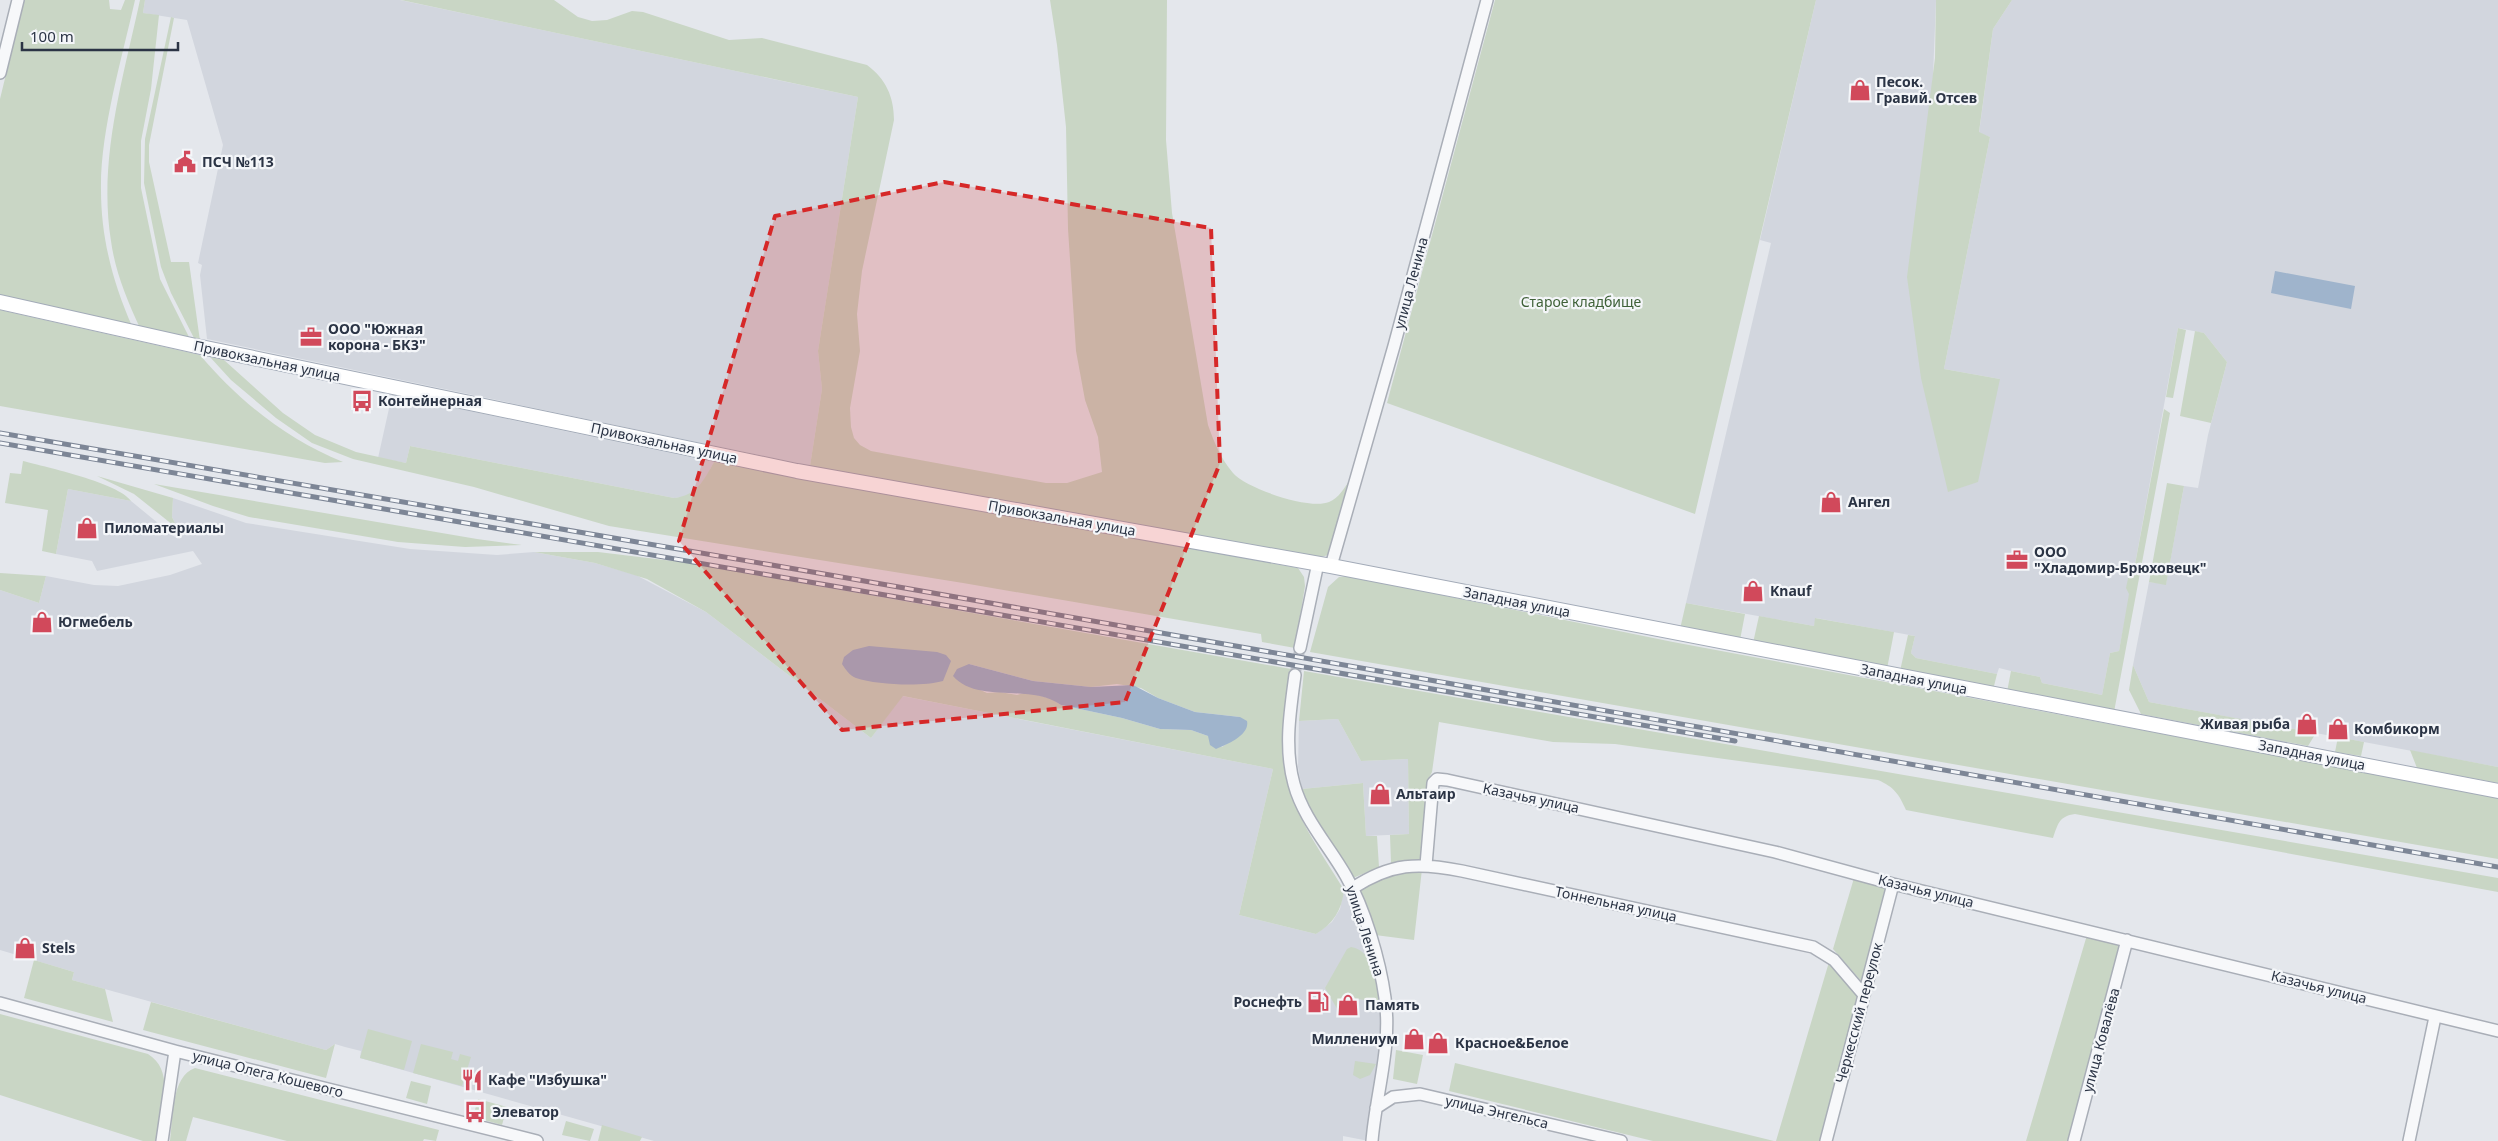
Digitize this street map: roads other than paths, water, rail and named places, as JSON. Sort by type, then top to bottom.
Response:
[{"type":"main road","name":"Привокзальная улица","points":[[0,302],[196,346],[798,471],[1325,564]]},
{"type":"main road","name":"Западная улица","points":[[1325,564],[2498,791]]},
{"type":"street","points":[[1,68],[18,0]]},
{"type":"street","name":"улица Ленина","points":[[1300,648],[1394,346],[1486,0]]},
{"type":"street","name":"улица Ленина","points":[[1295,675],[1288,732],[1289,758],[1294,784],[1305,811],[1353,888],[1375,956],[1385,998],[1387,1042],[1372,1141]]},
{"type":"street","name":"Казачья улица","points":[[1426,865],[1433,783],[1437,779],[1441,779],[1775,852],[1893,884],[2498,1031]]},
{"type":"street","name":"Тоннельная улица","points":[[1353,888],[1380,872],[1402,867],[1426,865],[1462,871],[1813,947],[1834,960],[1864,995]]},
{"type":"street","name":"Черкесский переулок","points":[[1826,1141],[1893,884]]},
{"type":"street","name":"улица Ковалёва","points":[[2074,1141],[2127,940]]},
{"type":"street","name":"улица Олега Кошевого","points":[[0,1004],[175,1051],[537,1141]]},
{"type":"street","points":[[2408,1141],[2435,1016]]},
{"type":"street","points":[[162,1141],[175,1051]]},
{"type":"street","name":"улица Энгельса","points":[[1376,1108],[1392,1097],[1420,1094],[1620,1141]]},
{"type":"water","points":[[2275,271],[2355,286],[2351,309],[2271,293]]},
{"type":"water","points":[[869,646],[937,652],[946,655],[951,661],[943,681],[934,683],[912,685],[887,684],[854,677],[842,664],[844,657],[853,650]]},
{"type":"water","points":[[969,664],[1033,681],[1091,687],[1133,685],[1158,698],[1195,712],[1240,717],[1247,721],[1247,726],[1242,735],[1216,749],[1210,745],[1208,736],[1191,730],[1160,729],[1122,718],[1061,705],[1034,695],[990,692],[976,689],[963,684],[953,676],[957,669]]},
{"type":"tunnel","points":[[1295,675],[1300,648]]},
{"type":"railway","points":[[0,433],[830,575],[2498,867]]},
{"type":"railway","points":[[0,443],[1735,741]]},
{"type":"place","name":"Песок. Гравий. Отсев","points":[[1860,90]]},
{"type":"place","name":"ПСЧ №113","points":[[185,162]]},
{"type":"place","name":"ООО \"Южная корона - БКЗ\"","points":[[311,337]]},
{"type":"place","name":"Контейнерная","points":[[362,401]]},
{"type":"place","name":"Ангел","points":[[1831,502]]},
{"type":"place","name":"Пиломатериалы","points":[[87,528]]},
{"type":"place","name":"ООО \"Хладомир-Брюховецк\"","points":[[2017,560]]},
{"type":"place","name":"Knauf","points":[[1753,591]]},
{"type":"place","name":"Югмебель","points":[[42,622]]},
{"type":"place","name":"Живая рыба","points":[[2307,724]]},
{"type":"place","name":"Комбикорм","points":[[2338,729]]},
{"type":"place","name":"Альтаир","points":[[1380,794]]},
{"type":"place","name":"Stels","points":[[25,948]]},
{"type":"place","name":"Роснефть","points":[[1318,1002]]},
{"type":"place","name":"Память","points":[[1348,1005]]},
{"type":"place","name":"Миллениум","points":[[1414,1039]]},
{"type":"place","name":"Красное&Белое","points":[[1438,1043]]},
{"type":"place","name":"Кафе \"Избушка\"","points":[[472,1080]]},
{"type":"place","name":"Элеватор","points":[[475,1112]]},
{"type":"park label","name":"Старое кладбище","points":[[1581,302]]}]
